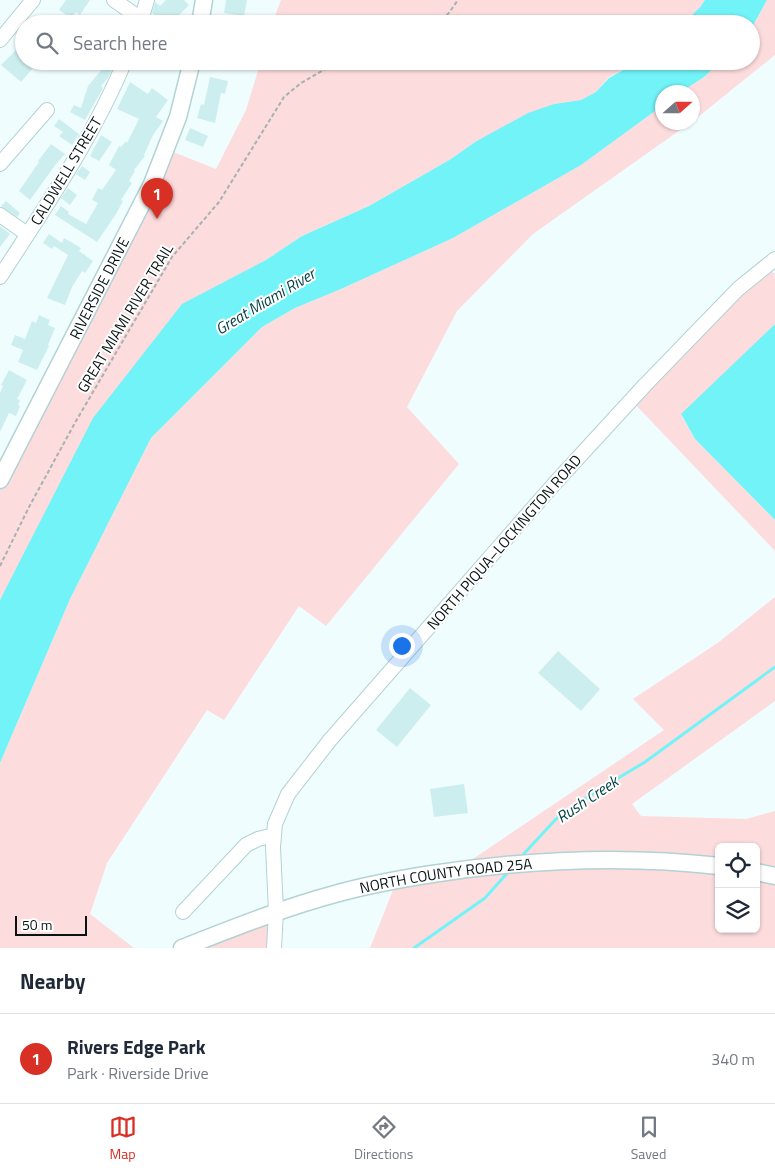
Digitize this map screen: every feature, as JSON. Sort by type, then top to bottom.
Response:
[{"type":"main road","points":[[202,15],[204,0]]},
{"type":"main road","name":"RIVERSIDE DRIVE","points":[[0,480],[152,184],[178,117],[190,70]]},
{"type":"main road","name":"NORTH COUNTY ROAD 25A","points":[[182,948],[276,912],[336,893],[397,880],[455,871],[546,862],[669,862],[715,866]]},
{"type":"main road","points":[[760,873],[775,876]]},
{"type":"street","points":[[21,15],[33,0]]},
{"type":"street","points":[[114,0],[134,15]]},
{"type":"street","points":[[144,15],[147,0]]},
{"type":"street","points":[[0,40],[15,22]]},
{"type":"street","name":"CALDWELL STREET","points":[[0,277],[84,142],[110,96],[120,70]]},
{"type":"street","points":[[0,164],[47,110]]},
{"type":"street","points":[[0,215],[28,234]]},
{"type":"street","name":"NORTH PIQUA–LOCKINGTON ROAD","points":[[274,948],[276,912],[272,847],[275,824],[288,794],[330,740],[555,483],[738,288],[775,259]]},
{"type":"street","points":[[183,912],[246,845],[258,839],[274,835]]},
{"type":"path","points":[[447,15],[458,0]]},
{"type":"path","name":"GREAT MIAMI RIVER TRAIL","points":[[0,566],[29,507],[71,430],[172,257],[219,202],[284,97],[301,83],[323,70]]},
{"type":"shaded area","points":[[281,0],[705,0],[692,15],[275,15]]},
{"type":"shaded area","points":[[767,0],[775,0],[775,55],[760,67],[760,15]]},
{"type":"shaded area","points":[[258,70],[622,70],[609,77],[596,92],[581,100],[554,104],[475,142],[451,159],[369,206],[302,236],[266,260],[0,600],[0,480],[166,149],[216,169],[246,110]]},
{"type":"shaded area","points":[[711,70],[756,70],[700,115],[700,85],[692,85]]},
{"type":"shaded area","points":[[655,111],[655,130],[680,130],[533,234],[457,311],[407,407],[459,464],[326,626],[299,606],[224,720],[207,710],[107,863],[90,914],[134,948],[0,948],[0,763],[70,599],[151,438],[262,327],[295,308],[453,238],[581,165]]},
{"type":"shaded area","points":[[768,265],[775,275],[775,324],[681,415],[695,439],[775,520],[775,551],[631,400]]},
{"type":"shaded area","points":[[775,597],[775,701],[632,804],[641,816],[746,819],[775,811],[775,948],[370,948],[397,880],[455,871],[664,730],[633,699],[719,642]]},
{"type":"shaded area","points":[[276,912],[274,948],[182,948]]},
{"type":"water","points":[[705,0],[767,0],[759,15],[692,15]]},
{"type":"water","name":"Great Miami River","points":[[623,70],[711,70],[692,85],[655,85],[655,111],[581,165],[453,238],[295,308],[262,327],[151,438],[70,599],[0,763],[0,600],[93,418],[182,304],[266,260],[302,236],[369,206],[451,159],[475,142],[528,113],[554,104],[581,100],[596,92],[609,78]]},
{"type":"water","points":[[775,324],[775,520],[695,439],[681,414]]},
{"type":"building","points":[[66,0],[90,0],[80,15],[76,12],[74,15],[66,15],[59,10]]},
{"type":"building","points":[[166,0],[184,0],[189,5],[179,15],[155,15],[152,13],[155,2],[160,6]]},
{"type":"building","points":[[226,0],[247,0],[244,15],[224,13]]},
{"type":"building","points":[[15,51],[15,70],[31,70],[21,82],[1,65]]},
{"type":"building","points":[[101,70],[112,70],[101,86],[103,88],[85,120],[70,112],[74,105],[81,108],[88,86]]},
{"type":"building","points":[[210,77],[228,81],[225,94],[221,93],[215,123],[197,118],[201,104],[204,105]]},
{"type":"building","points":[[130,82],[148,94],[152,88],[168,100],[156,117],[163,121],[153,135],[145,156],[134,170],[129,181],[132,183],[121,200],[123,201],[97,242],[55,215],[61,206],[69,212],[68,214],[86,224],[98,203],[92,200],[98,188],[102,190],[116,170],[109,165],[119,146],[121,147],[126,141],[127,143],[139,119],[117,109]]},
{"type":"building","points":[[59,119],[79,134],[72,145],[59,136],[63,132],[54,126]]},
{"type":"building","points":[[190,128],[208,136],[203,147],[185,140]]},
{"type":"building","points":[[101,135],[112,142],[99,161],[90,156]]},
{"type":"building","points":[[51,144],[65,154],[30,200],[19,191]]},
{"type":"building","points":[[82,166],[90,172],[85,180],[76,174]]},
{"type":"building","points":[[68,188],[77,195],[70,205],[61,198]]},
{"type":"building","points":[[6,201],[20,213],[17,217],[1,206]]},
{"type":"building","points":[[0,226],[10,234],[0,247]]},
{"type":"building","points":[[49,234],[62,243],[64,238],[81,248],[79,251],[93,261],[85,273],[82,271],[72,287],[65,305],[47,298],[68,255],[54,246],[52,249],[43,243]]},
{"type":"building","points":[[39,315],[50,320],[48,325],[55,328],[49,346],[37,370],[18,362],[23,350],[11,345],[15,335],[25,339],[32,321],[36,323]]},
{"type":"building","points":[[9,370],[27,380],[17,399],[20,400],[18,405],[20,406],[16,416],[9,413],[0,432],[0,393],[3,386],[1,385]]},
{"type":"building","points":[[558,651],[600,689],[581,711],[538,673]]},
{"type":"building","points":[[410,688],[431,705],[397,747],[376,730]]},
{"type":"building","points":[[464,784],[468,813],[434,817],[430,789]]},
{"type":"waterway","name":"Rush Creek","points":[[520,858],[556,819],[595,792],[645,762],[775,667]]},
{"type":"waterway","name":"Rush Creek","points":[[414,948],[485,898],[510,870]]},
{"type":"place","name":"Rivers Edge Park","points":[[157,219]]}]
